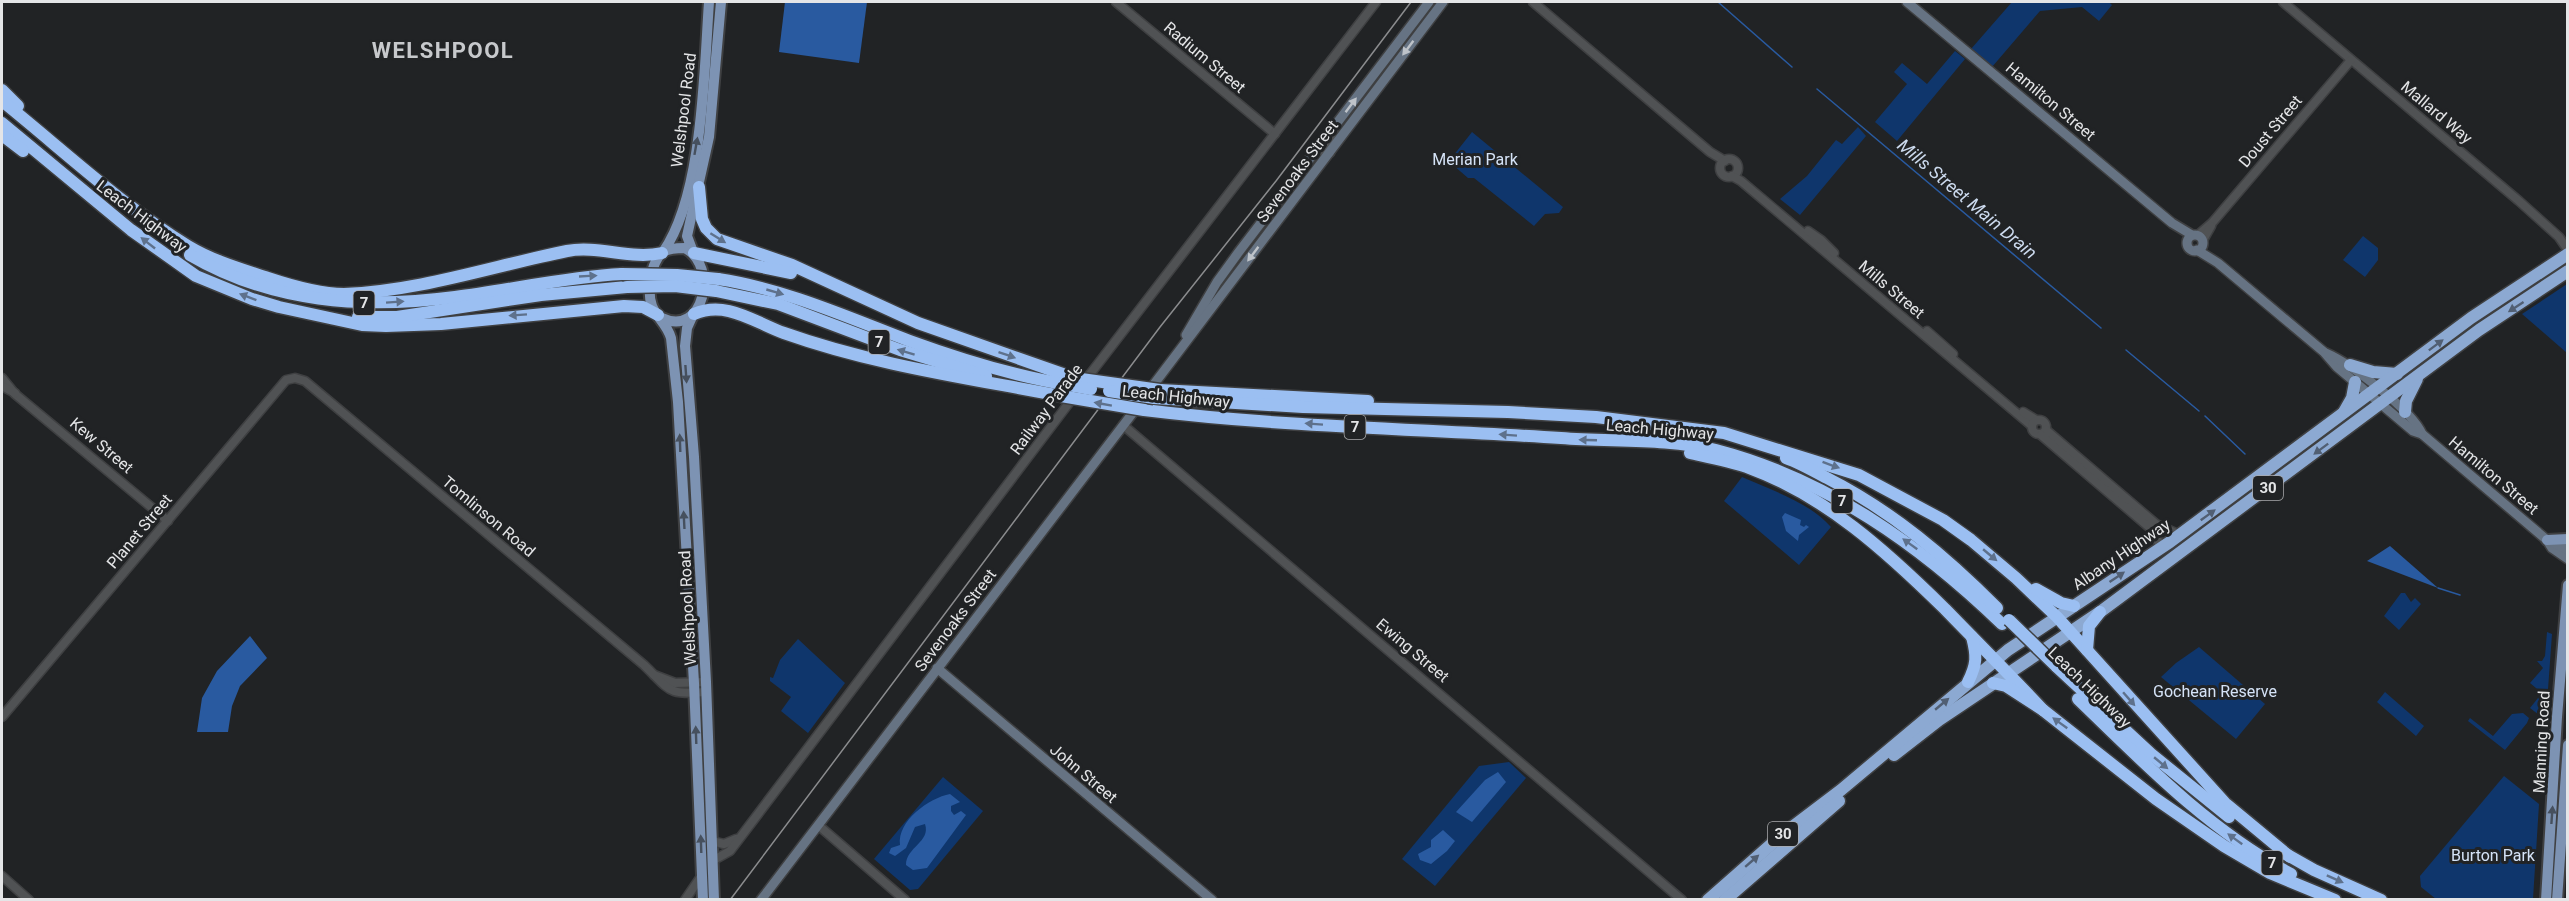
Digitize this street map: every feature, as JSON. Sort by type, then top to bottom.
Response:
[{"type":"highway","points":[[2,90],[79,163]]},
{"type":"highway","name":"Leach Highway","points":[[2,101],[131,207]]},
{"type":"highway","name":"Leach Highway","points":[[2,123],[162,254],[196,276],[252,299],[279,307]]},
{"type":"highway","points":[[2,135],[86,194]]},
{"type":"highway","points":[[699,187],[702,219],[710,233],[717,239],[792,266],[934,330],[1071,381]]},
{"type":"highway","name":"7","points":[[131,207],[190,247],[229,265],[296,287],[340,294],[429,283],[571,251],[596,250],[650,255],[662,253]]},
{"type":"highway","name":"7","points":[[131,207],[178,248],[207,265],[245,282],[288,294],[367,303],[408,301],[455,297],[578,276],[677,274],[778,304],[900,350],[1042,393]]},
{"type":"highway","name":"Albany Highway","points":[[1708,900],[1783,834],[1841,790],[1996,659],[2180,535],[2504,295],[2568,252]]},
{"type":"highway","points":[[693,253],[722,261],[782,270],[870,302]]},
{"type":"highway","name":"Albany Highway","points":[[1725,900],[1897,752],[1993,683],[2100,612],[2479,330],[2568,271]]},
{"type":"highway","name":"7","points":[[279,307],[334,315],[397,317],[541,296],[627,287],[742,283],[803,300],[981,365],[1016,375],[1268,406],[1508,411],[1596,417],[1694,428],[1794,460],[1881,508],[1962,573],[2005,622]]},
{"type":"highway","name":"7","points":[[279,307],[362,325],[386,326],[441,324],[624,306],[643,307],[660,317]]},
{"type":"highway","name":"7","points":[[693,315],[708,308],[729,310],[771,328],[831,347],[927,372],[1042,393]]},
{"type":"highway","points":[[2350,365],[2373,372],[2397,374]]},
{"type":"highway","points":[[2405,412],[2406,401],[2419,375]]},
{"type":"highway","points":[[2342,416],[2352,398],[2355,382]]},
{"type":"highway","points":[[1157,394],[1174,392],[1353,400],[1596,417]]},
{"type":"highway","points":[[1174,392],[1268,406]]},
{"type":"highway","name":"Leach Highway","points":[[1042,393],[1144,410],[1336,426],[1702,447],[1738,457],[1827,493],[1870,517],[1924,554],[2005,622],[2173,790],[2208,819],[2282,870],[2340,900]]},
{"type":"highway","points":[[1694,428],[1724,433],[1859,475],[1943,520],[1971,540],[2057,617],[2225,803],[2290,857]]},
{"type":"highway","points":[[1651,443],[1746,467],[1806,495],[1843,517],[1882,548],[1996,659],[2043,710]]},
{"type":"highway","points":[[2016,578],[2061,603],[2074,606]]},
{"type":"highway","points":[[2087,650],[2089,627],[2100,612]]},
{"type":"highway","points":[[1968,682],[1976,665],[1977,655],[1971,635]]},
{"type":"highway","name":"Leach Highway","points":[[2052,668],[2183,781],[2245,829],[2290,857],[2381,900]]},
{"type":"highway","points":[[1993,683],[2006,686],[2043,710],[2156,800],[2205,834],[2270,873],[2335,900]]},
{"type":"main road","name":"Welshpool Road","points":[[662,253],[674,234],[686,204],[698,136],[709,2]]},
{"type":"main road","name":"Welshpool Road","points":[[693,253],[687,236],[709,137],[720,2]]},
{"type":"main road","name":"Sevenoaks Street","points":[[1173,358],[1217,282],[1428,2]]},
{"type":"main road","name":"Sevenoaks Street","points":[[761,900],[1443,2]]},
{"type":"main road","name":"Hamilton Street","points":[[1909,2],[2172,223],[2197,241],[2218,263],[2324,352],[2337,367],[2355,382],[2374,391]]},
{"type":"main road","points":[[701,97],[708,79],[715,75]]},
{"type":"main road","points":[[683,248],[693,253],[702,265],[704,279],[702,295],[693,315],[676,322],[660,317],[651,302],[655,265],[662,253],[683,248]]},
{"type":"main road","name":"Welshpool Road","points":[[693,315],[687,328],[685,346],[694,457],[714,900]]},
{"type":"main road","name":"Welshpool Road","points":[[660,317],[671,338],[678,402],[703,900]]},
{"type":"main road","name":"Hamilton Street","points":[[2324,352],[2350,365],[2413,431],[2422,434],[2547,540],[2568,550]]},
{"type":"main road","name":"Hamilton Street","points":[[2385,401],[2405,412],[2418,424],[2422,434]]},
{"type":"main road","points":[[2547,540],[2568,539]]},
{"type":"main road","name":"Hamilton Street","points":[[2547,540],[2552,548],[2568,559]]},
{"type":"main road","name":"Manning Road","points":[[2546,900],[2559,681],[2568,585]]},
{"type":"main road","name":"John Street","points":[[937,668],[1212,900]]},
{"type":"main road","name":"Manning Road","points":[[2557,900],[2568,745]]},
{"type":"street","name":"Radium Street","points":[[1116,2],[1275,135]]},
{"type":"street","name":"Railway Parade","points":[[712,861],[727,854],[741,836],[1097,365],[1376,2]]},
{"type":"street","points":[[1533,2],[1723,163],[1724,175],[1735,173],[1733,160],[1723,163]]},
{"type":"street","name":"Mallard Way","points":[[2283,2],[2519,201],[2559,237],[2568,252]]},
{"type":"street","name":"Doust Street","points":[[2197,241],[2351,60]]},
{"type":"street","points":[[1316,152],[1325,150],[1330,153],[1332,130]]},
{"type":"street","name":"Mills Street","points":[[1735,173],[1937,349],[2034,423]]},
{"type":"street","name":"Kew Street","points":[[2,378],[15,393],[168,520]]},
{"type":"street","name":"Planet Street","points":[[2,717],[286,380],[295,378],[305,381]]},
{"type":"street","name":"Tomlinson Road","points":[[305,381],[671,692],[706,687]]},
{"type":"street","name":"Kew Street","points":[[2,386],[15,393]]},
{"type":"street","points":[[2043,432],[2044,422],[2034,423],[2034,433],[2043,432],[2156,524],[2180,535]]},
{"type":"street","name":"Ewing Street","points":[[1123,425],[1683,900]]},
{"type":"street","points":[[2043,432],[2156,533],[2160,549]]},
{"type":"street","points":[[2559,681],[2568,663]]},
{"type":"street","points":[[818,825],[905,900]]},
{"type":"street","points":[[712,841],[728,844],[741,836]]},
{"type":"street","points":[[686,900],[702,875]]},
{"type":"street","points":[[2,876],[29,900]]},
{"type":"green space","points":[[2012,2],[2109,2],[2112,5],[2099,21],[2082,7],[2040,11],[1992,67],[1971,49]]},
{"type":"green space","points":[[1955,51],[1965,59],[1897,141],[1875,122],[1907,84],[1894,72],[1902,63],[1927,84]]},
{"type":"green space","points":[[1858,127],[1866,136],[1800,215],[1780,199],[1807,176],[1836,140],[1842,144]]},
{"type":"green space","name":"Merian Park","points":[[1472,132],[1563,207],[1559,213],[1545,214],[1534,226],[1474,178],[1468,178],[1453,165],[1453,156]]},
{"type":"green space","points":[[2363,236],[2378,248],[2378,260],[2365,277],[2343,260]]},
{"type":"green space","points":[[2567,284],[2567,353],[2522,314]]},
{"type":"green space","points":[[1742,477],[1801,504],[1831,527],[1799,565],[1724,501]]},
{"type":"green space","points":[[2401,593],[2405,593],[2411,602],[2415,598],[2421,604],[2399,630],[2384,616]]},
{"type":"green space","points":[[2547,632],[2552,634],[2546,717],[2543,718],[2530,708],[2542,693],[2530,683],[2543,668],[2537,661],[2542,661],[2545,656]]},
{"type":"green space","points":[[798,639],[845,683],[808,733],[781,711],[791,697],[770,681],[780,660]]},
{"type":"green space","name":"Gochean Reserve","points":[[2199,647],[2265,704],[2236,739],[2161,677]]},
{"type":"green space","points":[[2385,692],[2424,726],[2416,736],[2377,702]]},
{"type":"green space","points":[[2523,713],[2529,718],[2527,723],[2505,750],[2468,721],[2470,718],[2493,736],[2512,714]]},
{"type":"green space","points":[[1509,762],[1526,778],[1435,886],[1402,859],[1479,766]]},
{"type":"green space","name":"Burton Park","points":[[2504,776],[2539,804],[2533,899],[2436,899],[2421,887],[2420,876]]},
{"type":"green space","points":[[943,777],[983,811],[918,889],[910,890],[874,859]]},
{"type":"shaded area","points":[[785,2],[867,2],[859,63],[779,52]]},
{"type":"shaded area","points":[[1785,513],[1801,520],[1800,525],[1809,527],[1799,535],[1798,541],[1786,531],[1782,517]]},
{"type":"shaded area","points":[[2390,546],[2438,588],[2367,561]]},
{"type":"shaded area","points":[[250,636],[267,658],[240,686],[232,706],[228,732],[197,732],[202,698],[217,671]]},
{"type":"shaded area","points":[[1498,772],[1506,782],[1472,822],[1456,812],[1485,780]]},
{"type":"shaded area","points":[[950,794],[960,802],[951,806],[954,815],[961,811],[966,815],[927,868],[913,870],[906,865],[910,854],[925,835],[925,824],[915,827],[906,848],[895,856],[889,853],[891,848],[900,845],[900,836],[904,827],[916,812],[933,800]]},
{"type":"shaded area","points":[[1443,830],[1455,841],[1431,864],[1420,860],[1418,854],[1431,847],[1431,840]]},
{"type":"waterway","name":"Mills Street Main Drain","points":[[1718,2],[1792,67]]},
{"type":"waterway","name":"Mills Street Main Drain","points":[[1817,89],[2101,328]]},
{"type":"waterway","name":"Mills Street Main Drain","points":[[2126,350],[2199,411]]},
{"type":"waterway","points":[[2205,416],[2245,454]]},
{"type":"waterway","points":[[2438,588],[2460,595]]},
{"type":"railway","points":[[730,900],[1160,327],[1276,181],[1411,2]]},
{"type":"district","name":"WELSHPOOL","points":[[443,50]]}]
